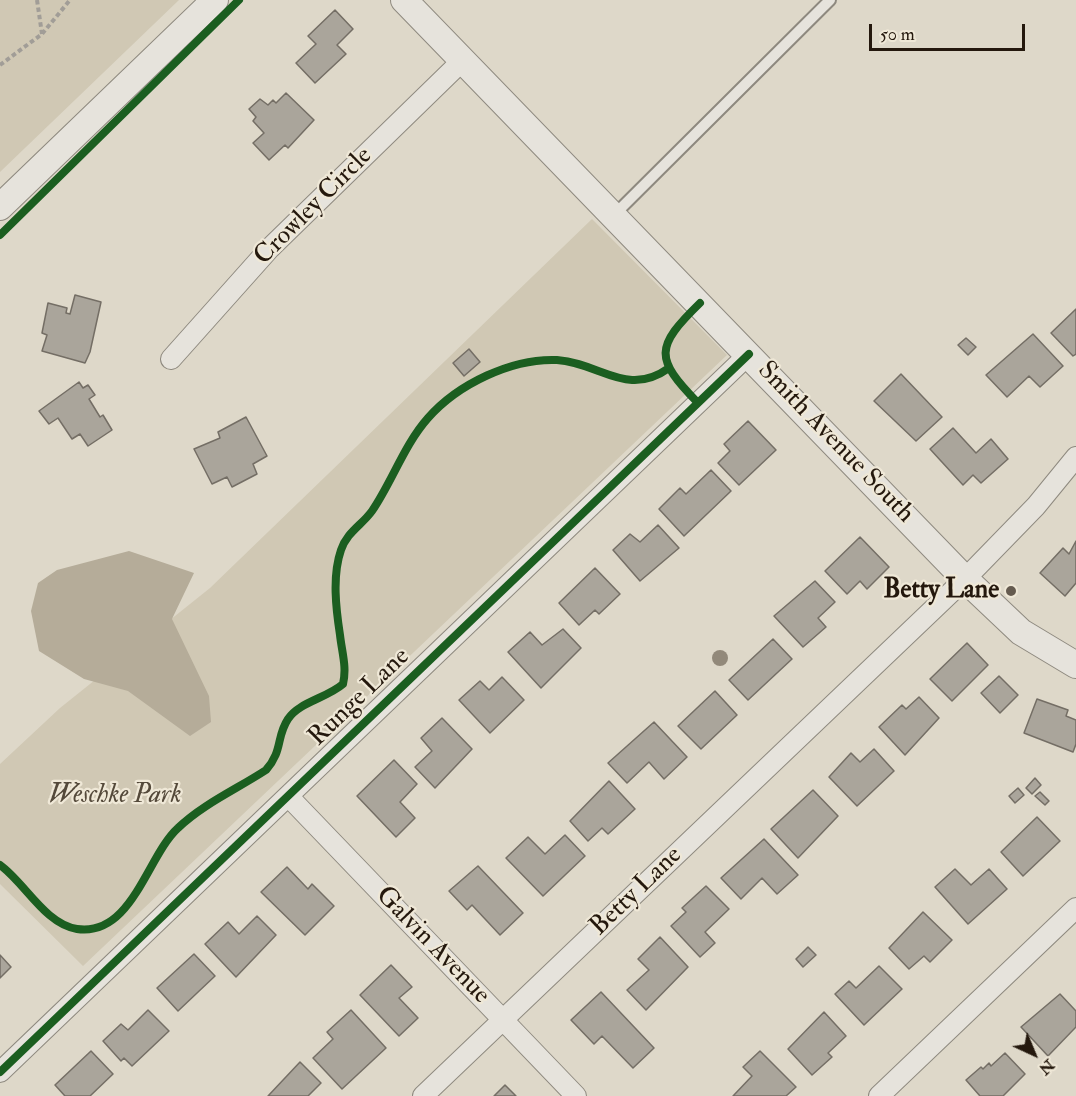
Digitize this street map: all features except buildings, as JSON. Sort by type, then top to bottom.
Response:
[{"type":"street","points":[[0,207],[214,0]]},
{"type":"street","name":"Smith Avenue South","points":[[404,0],[965,579],[1021,632],[1076,665]]},
{"type":"street","name":"Crowley Circle","points":[[171,359],[270,248],[463,60]]},
{"type":"street","name":"Runge Lane","points":[[0,1072],[749,354]]},
{"type":"street","name":"Betty Lane","points":[[423,1096],[965,579],[1036,506],[1076,457]]},
{"type":"street","name":"Galvin Avenue","points":[[288,796],[576,1096]]},
{"type":"street","points":[[879,1096],[1076,908]]},
{"type":"lane","points":[[614,216],[830,0]]},
{"type":"path","points":[[37,0],[42,34]]},
{"type":"path","points":[[0,65],[42,34],[70,0]]},
{"type":"green space","points":[[0,0],[179,0],[0,172]]},
{"type":"green space","name":"Weschke Park","points":[[592,219],[727,355],[83,966],[0,884],[0,764],[60,708],[210,588]]},
{"type":"shaded area","points":[[129,551],[194,573],[172,619],[209,696],[211,722],[190,736],[128,691],[84,679],[39,651],[31,611],[38,583],[57,570]]},
{"type":"cycle path","points":[[0,235],[239,0]]},
{"type":"cycle path","points":[[698,403],[673,375],[667,363],[666,353],[668,342],[675,331],[700,303]]},
{"type":"cycle path","points":[[0,1072],[749,354]]},
{"type":"cycle path","points":[[0,865],[45,911],[66,926],[77,929],[96,928],[112,921],[125,908],[167,841],[178,828],[209,804],[266,770],[275,757],[284,726],[293,713],[343,684],[344,666],[336,592],[336,571],[341,550],[351,533],[372,511],[405,452],[428,418],[440,406],[470,384],[522,363],[557,360],[573,362],[614,376],[640,380],[669,368]]},
{"type":"place","name":"Betty Lane","points":[[1011,591]]}]
